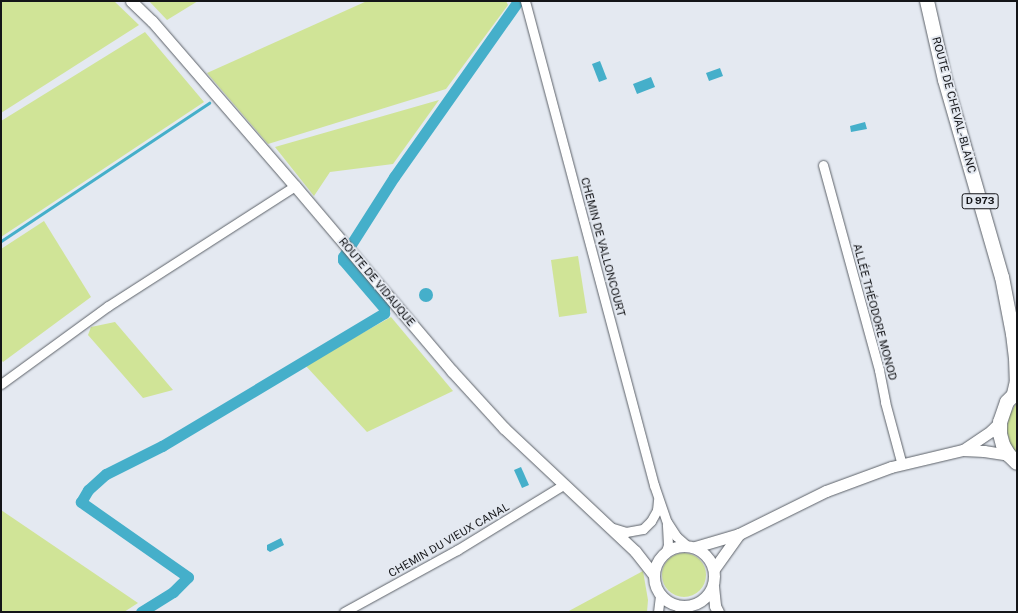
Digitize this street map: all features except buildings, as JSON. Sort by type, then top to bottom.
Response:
[{"type":"main road","name":"ROUTE DE CHEVAL-BLANC","points":[[927,1],[945,80],[1002,277]]},
{"type":"main road","name":"D 973","points":[[1002,277],[1017,311]]},
{"type":"main road","name":"D 973","points":[[1002,277],[1016,358],[1016,393]]},
{"type":"main road","points":[[1013,459],[1000,434],[1000,422],[1007,402],[1016,393]]},
{"type":"street","name":"ROUTE DE VIDAUQUE","points":[[131,1],[152,21],[452,371],[504,428],[635,551],[654,575]]},
{"type":"street","name":"CHEMIN DE VALLONCOURT","points":[[526,1],[659,499],[667,522],[676,536],[691,546]]},
{"type":"street","name":"ALLÉE THÉODORE MONOD","points":[[823,165],[879,370],[884,402],[902,465]]},
{"type":"street","points":[[1,384],[108,306],[295,186]]},
{"type":"street","points":[[963,450],[991,431],[1000,422]]},
{"type":"street","points":[[696,612],[671,603],[660,595],[655,586],[654,575],[657,561],[664,553],[675,546],[691,546],[739,534],[826,491],[902,465],[963,450],[984,451],[1013,459]]},
{"type":"street","name":"CHEMIN DU VIEUX CANAL","points":[[344,612],[458,550],[563,485]]},
{"type":"street","points":[[607,525],[626,532],[643,529],[651,521],[657,510],[659,499]]},
{"type":"street","name":"CHEMIN DE VALLONCOURT","points":[[664,553],[668,545],[667,522]]},
{"type":"street","points":[[714,569],[739,534]]},
{"type":"street","points":[[691,546],[708,556],[714,569],[713,586],[715,606],[718,612]]},
{"type":"street","points":[[635,551],[647,554],[664,553]]},
{"type":"street","points":[[683,608],[698,603],[707,596],[713,586]]},
{"type":"street","points":[[658,612],[660,595]]},
{"type":"green space","points":[[1,1],[114,1],[139,25],[1,113]]},
{"type":"green space","points":[[149,1],[198,1],[167,20]]},
{"type":"green space","points":[[367,1],[506,1],[508,5],[446,89],[268,144],[207,73]]},
{"type":"green space","points":[[145,32],[204,102],[1,237],[1,121]]},
{"type":"green space","points":[[439,100],[393,164],[330,172],[314,196],[275,147]]},
{"type":"green space","points":[[44,221],[91,297],[3,362],[1,360],[1,249]]},
{"type":"green space","points":[[578,256],[587,313],[559,317],[551,260]]},
{"type":"green space","points":[[391,317],[453,391],[367,432],[305,365]]},
{"type":"green space","points":[[115,322],[173,390],[143,398],[88,335],[91,327]]},
{"type":"green space","points":[[1017,402],[1017,455],[1010,443],[1007,430],[1009,416]]},
{"type":"green space","points":[[1,510],[138,603],[124,612],[1,612]]},
{"type":"green space","points":[[680,553],[688,553],[700,559],[706,571],[706,579],[700,591],[688,597],[680,597],[668,591],[662,579],[662,571],[668,559]]},
{"type":"green space","points":[[643,571],[648,600],[647,612],[567,612]]},
{"type":"water","points":[[600,61],[607,79],[599,82],[592,64]]},
{"type":"water","points":[[720,68],[723,76],[709,81],[706,73]]},
{"type":"water","points":[[651,77],[655,87],[637,94],[633,84]]},
{"type":"water","points":[[865,122],[867,129],[851,132],[850,126]]},
{"type":"water","points":[[423,288],[429,288],[433,292],[433,298],[429,302],[423,302],[419,298],[419,292]]},
{"type":"water","points":[[521,467],[529,485],[522,488],[514,470]]},
{"type":"water","points":[[281,538],[284,545],[270,552],[267,550],[267,545]]},
{"type":"waterway","points":[[141,612],[173,592],[188,577],[81,502],[88,490],[106,474],[162,446],[384,313],[384,308],[343,260],[343,257],[394,177],[518,1]]},
{"type":"waterway","points":[[1,241],[209,103]]}]
